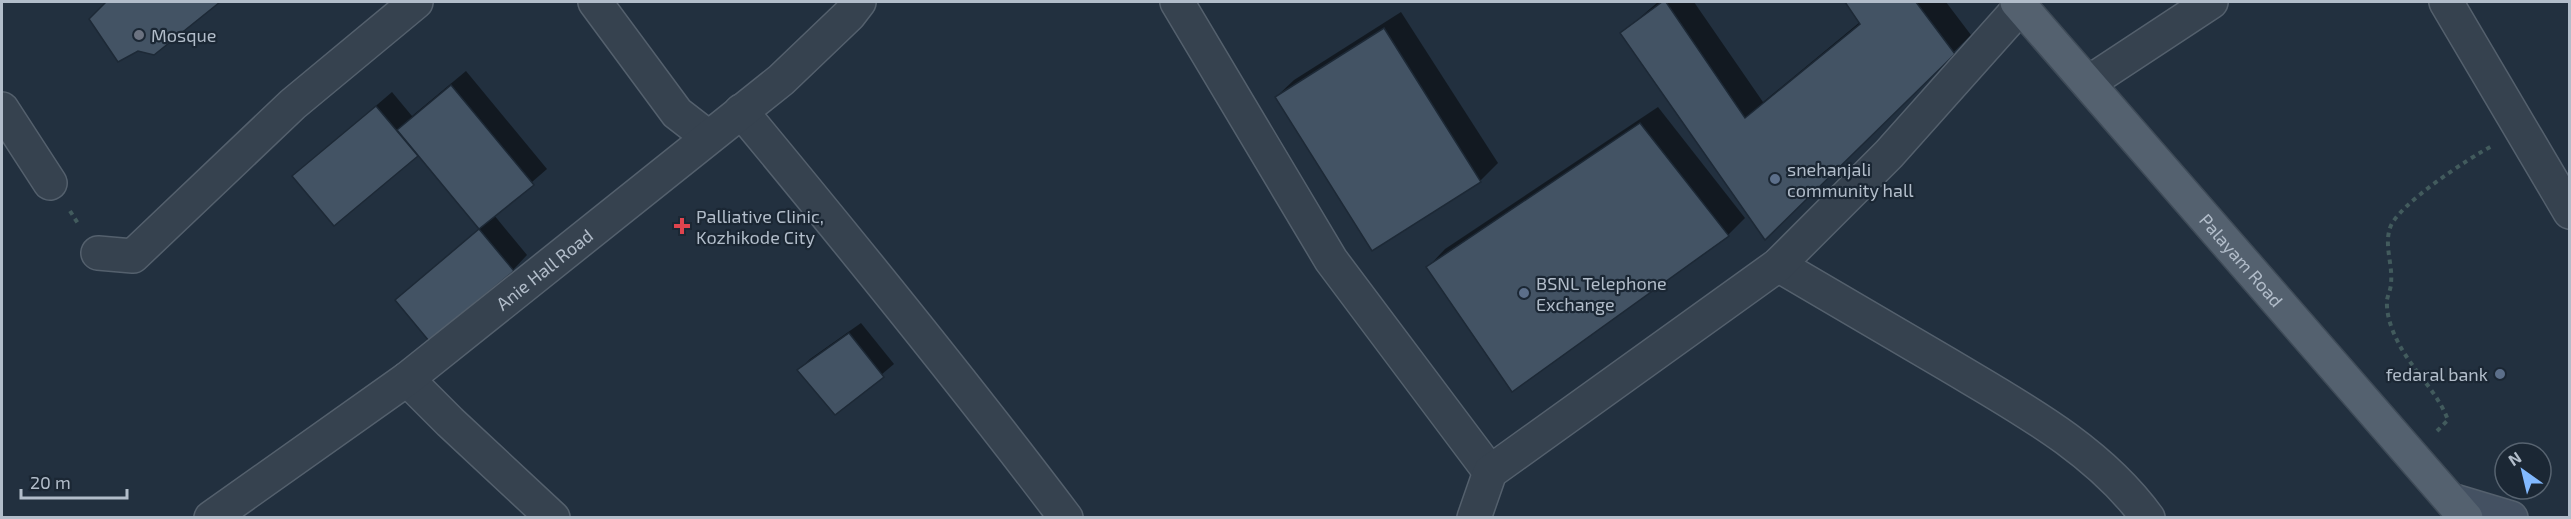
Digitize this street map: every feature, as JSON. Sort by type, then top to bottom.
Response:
[{"type":"main road","name":"Palayam Road","points":[[2019,4],[2459,509]]},
{"type":"main road","points":[[2459,509],[2511,518]]},
{"type":"street","points":[[98,253],[133,256],[293,104],[416,2]]},
{"type":"street","points":[[595,2],[677,113],[708,137]]},
{"type":"street","name":"Anie Hall Road","points":[[211,518],[407,379],[781,80],[849,15],[859,2]]},
{"type":"street","points":[[1178,2],[1331,260],[1490,472]]},
{"type":"street","points":[[2088,83],[2211,2]]},
{"type":"street","points":[[2446,2],[2570,212]]},
{"type":"street","points":[[1474,518],[1490,472],[1778,265],[1888,154],[2019,4]]},
{"type":"street","points":[[2,109],[50,183]]},
{"type":"street","points":[[741,111],[988,414],[1066,518]]},
{"type":"street","points":[[1778,265],[1976,381],[2075,444],[2134,498],[2148,518]]},
{"type":"street","points":[[407,379],[450,423],[553,518]]},
{"type":"path","points":[[2412,455],[2448,420],[2441,401],[2423,383],[2398,344],[2388,319],[2387,301],[2392,281],[2388,246],[2390,227],[2403,210],[2441,177],[2521,129]]},
{"type":"building","name":"Mosque","points":[[106,2],[220,2],[154,55],[138,51],[118,62],[89,19]]},
{"type":"building","name":"snehanjali community hall","points":[[1662,2],[1666,2],[1745,118],[1860,24],[1845,2],[1916,2],[1955,54],[1765,240],[1620,33]]},
{"type":"building","points":[[1384,28],[1481,182],[1372,251],[1275,97]]},
{"type":"building","points":[[451,85],[534,185],[479,229],[397,130]]},
{"type":"building","points":[[376,106],[418,156],[334,226],[292,176]]},
{"type":"building","points":[[1640,123],[1729,236],[1512,392],[1426,267]]},
{"type":"building","points":[[479,229],[514,271],[429,341],[395,300]]},
{"type":"building","points":[[849,333],[884,377],[835,415],[797,370]]},
{"type":"place","name":"Mosque","points":[[139,35]]},
{"type":"place","name":"snehanjali community hall","points":[[1775,179]]},
{"type":"place","name":"Palliative Clinic, Kozhikode City","points":[[682,226]]},
{"type":"place","name":"BSNL Telephone Exchange","points":[[1524,293]]},
{"type":"place","name":"fedaral bank","points":[[2500,374]]}]
